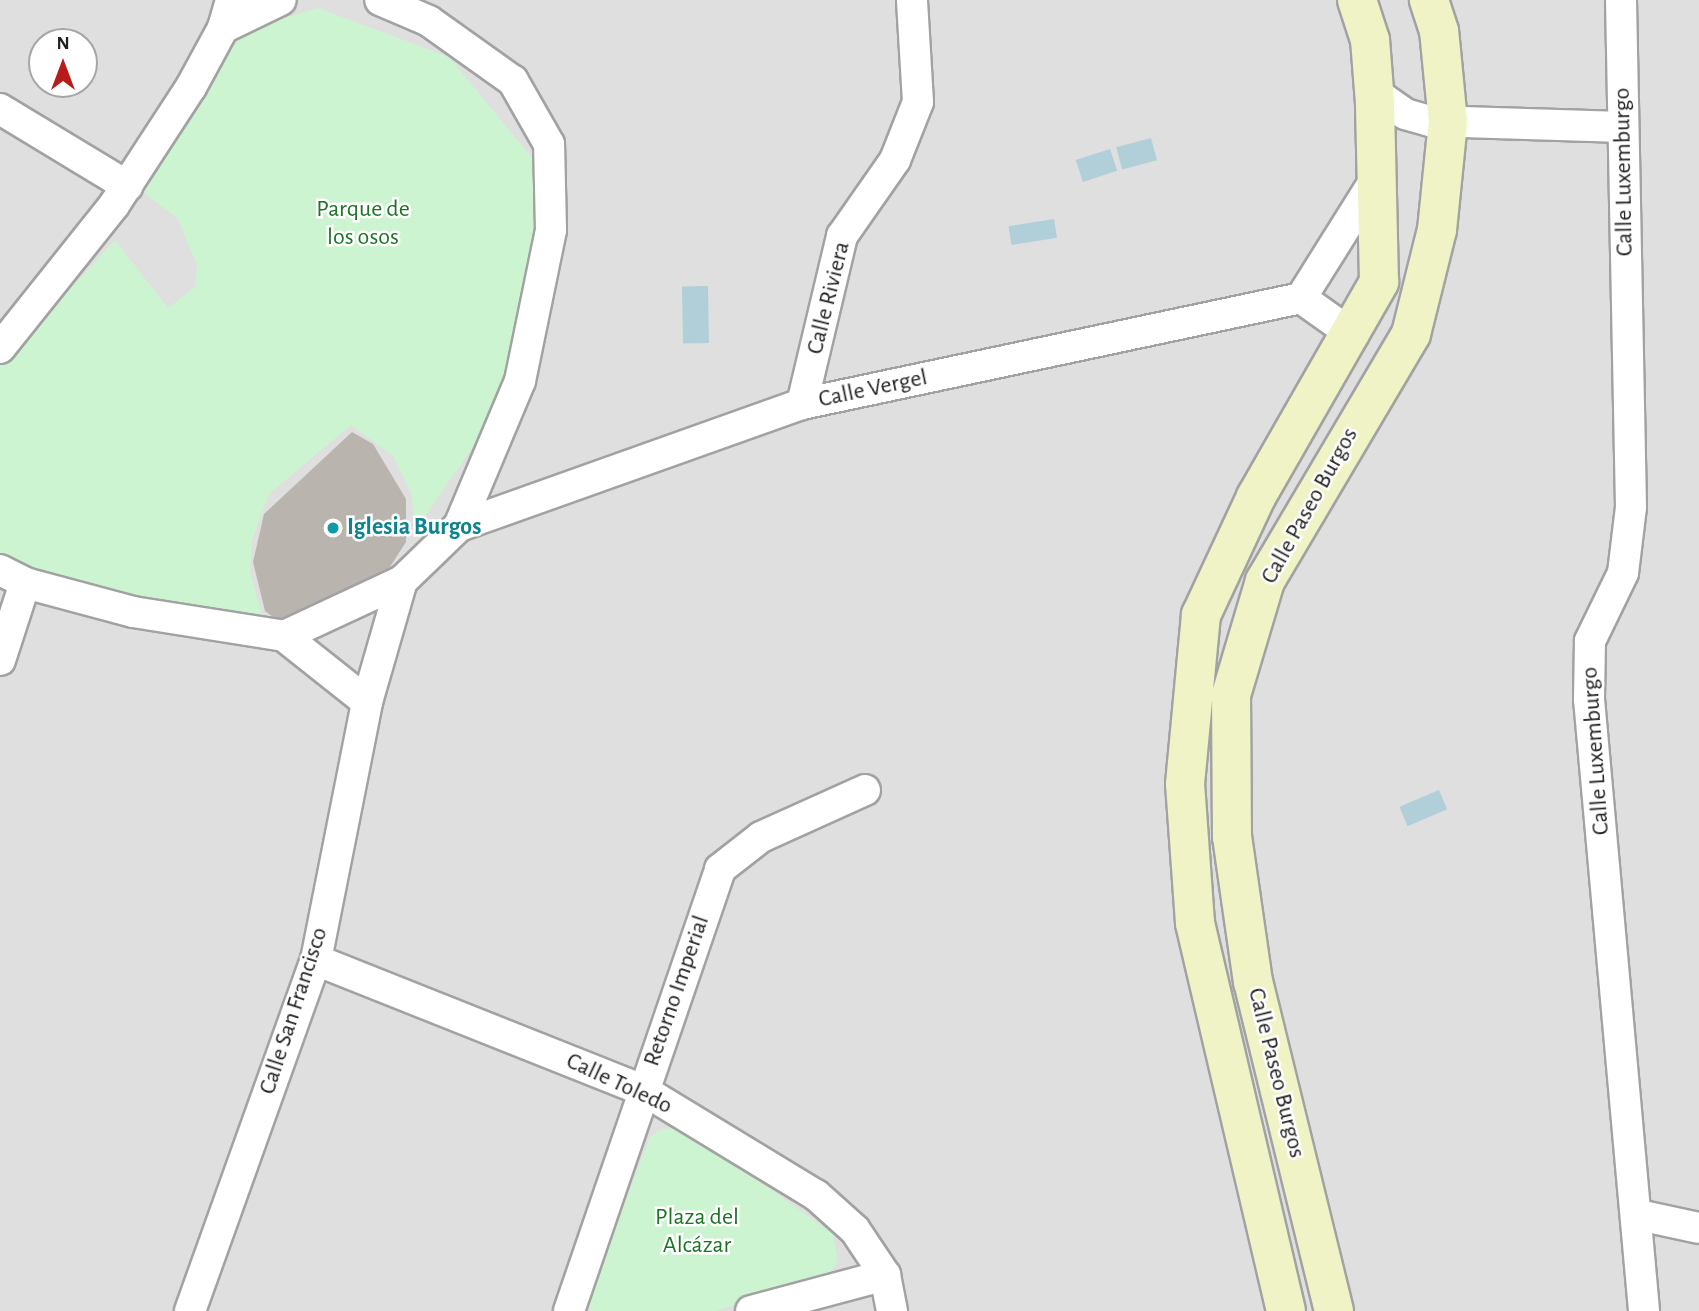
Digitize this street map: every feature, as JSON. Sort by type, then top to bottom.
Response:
[{"type":"street","points":[[0,348],[127,186],[223,28],[231,0]]},
{"type":"street","points":[[223,28],[281,0]]},
{"type":"street","points":[[284,636],[402,581],[459,526],[520,381],[551,230],[549,144],[513,80],[433,10],[380,0]]},
{"type":"street","name":"Calle Riviera","points":[[802,404],[842,236],[895,160],[918,102],[912,0]]},
{"type":"street","name":"Calle Paseo Burgos","points":[[1286,1311],[1195,923],[1185,784],[1201,615],[1256,497],[1353,335],[1379,282],[1370,40],[1357,0]]},
{"type":"street","name":"Calle Paseo Burgos","points":[[1334,1311],[1253,982],[1232,837],[1231,695],[1265,581],[1292,528],[1411,334],[1437,230],[1448,122],[1438,31],[1429,0]]},
{"type":"street","name":"Calle Luxemburgo","points":[[1621,0],[1632,507],[1623,573],[1590,641],[1589,699],[1639,1215],[1644,1311]]},
{"type":"street","points":[[1374,92],[1405,114],[1448,122],[1623,127]]},
{"type":"street","points":[[0,109],[127,186]]},
{"type":"street","points":[[1353,335],[1301,299],[1377,177]]},
{"type":"street","name":"Calle Vergel","points":[[459,526],[802,404],[1301,299]]},
{"type":"street","points":[[1256,497],[1273,522],[1292,528]]},
{"type":"street","points":[[1227,556],[1259,561],[1265,581]]},
{"type":"street","points":[[0,660],[13,577],[133,612],[284,636],[367,702]]},
{"type":"street","name":"Calle San Francisco","points":[[190,1311],[316,960],[367,702],[402,581]]},
{"type":"street","name":"Retorno Imperial","points":[[569,1311],[720,869],[761,837],[865,790]]},
{"type":"street","name":"Calle Toledo","points":[[316,960],[643,1090],[816,1195],[855,1230],[885,1275],[892,1311]]},
{"type":"street","points":[[1254,1173],[1271,1179],[1298,1166]]},
{"type":"street","points":[[1639,1215],[1699,1228]]},
{"type":"street","points":[[1272,1248],[1303,1234],[1317,1242]]},
{"type":"street","points":[[751,1311],[885,1275]]},
{"type":"shaded area","points":[[0,0],[1699,0],[1699,1311],[0,1311]]},
{"type":"green space","name":"Parque de los osos","points":[[318,8],[449,57],[532,158],[535,242],[501,390],[474,445],[416,529],[411,493],[393,456],[351,425],[269,494],[252,540],[250,572],[265,626],[110,604],[0,553],[0,365],[115,240],[168,308],[195,287],[197,265],[178,219],[141,190],[203,74],[245,30]]},
{"type":"green space","name":"Plaza del Alcázar","points":[[684,1127],[833,1234],[838,1261],[829,1275],[716,1311],[591,1311],[588,1298],[650,1137],[661,1129]]},
{"type":"water","points":[[1151,138],[1157,160],[1122,170],[1116,147]]},
{"type":"water","points":[[1110,149],[1117,171],[1083,182],[1076,160]]},
{"type":"water","points":[[1054,219],[1057,238],[1012,245],[1009,226]]},
{"type":"water","points":[[682,286],[708,286],[709,343],[683,343]]},
{"type":"water","points":[[1439,790],[1447,809],[1408,826],[1399,807]]},
{"type":"building","name":"Iglesia Burgos","points":[[352,432],[373,444],[406,499],[406,542],[386,573],[280,622],[265,611],[253,562],[264,514]]},
{"type":"place","name":"Iglesia Burgos","points":[[333,528]]}]
